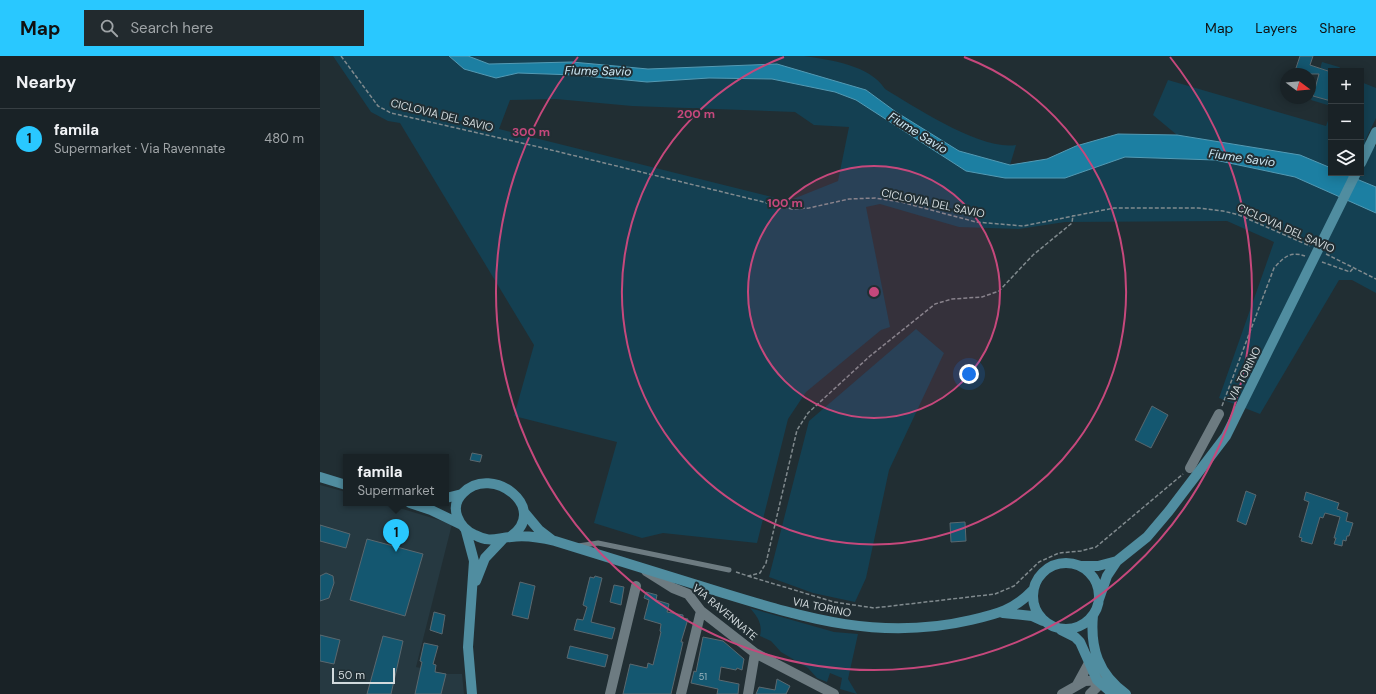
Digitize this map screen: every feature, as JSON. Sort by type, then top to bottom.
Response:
[{"type":"main road","points":[[1364,157],[1376,132]]},
{"type":"main road","name":"VIA TORINO","points":[[1099,599],[1107,576],[1117,561],[1147,537],[1208,461],[1226,436],[1308,274],[1355,176]]},
{"type":"main road","points":[[320,477],[343,483]]},
{"type":"main road","points":[[472,594],[485,558],[522,526],[524,512],[516,496],[502,486],[480,484],[470,487],[462,494],[456,508],[474,561],[468,648],[472,694]]},
{"type":"main road","points":[[449,497],[462,494]]},
{"type":"main road","points":[[419,506],[431,510],[484,539],[507,538]]},
{"type":"main road","name":"VIA RAVENNATE","points":[[524,512],[539,530],[553,541]]},
{"type":"main road","name":"VIA RAVENNATE","points":[[507,538],[553,541],[644,570]]},
{"type":"main road","name":"VIA TORINO","points":[[1080,566],[1098,566],[1117,561]]},
{"type":"main road","points":[[1113,694],[1089,663],[1080,642],[1075,637],[1044,621],[1037,612],[1033,601],[1033,590],[1041,574],[1055,564],[1068,563],[1080,566],[1089,571],[1095,579],[1099,589],[1099,599],[1093,615],[1092,633],[1094,649],[1102,679],[1126,694]]},
{"type":"main road","name":"VIA TORINO","points":[[644,570],[820,621],[847,626],[910,628],[951,624],[999,613],[1016,606],[1033,590]]},
{"type":"main road","name":"VIA TORINO","points":[[999,613],[1032,616],[1044,621]]},
{"type":"main road","points":[[1060,629],[1078,627],[1093,615]]},
{"type":"street","points":[[1190,468],[1219,414]]},
{"type":"street","points":[[1205,442],[1205,456],[1208,461]]},
{"type":"street","name":"VIA RAVENNATE","points":[[644,570],[673,588],[688,594],[701,611],[755,653],[834,694]]},
{"type":"street","points":[[610,694],[636,586]]},
{"type":"street","points":[[681,694],[701,611]]},
{"type":"street","points":[[748,694],[755,653]]},
{"type":"street","points":[[1077,685],[1089,663]]},
{"type":"street","points":[[1062,694],[1085,681],[1102,679]]},
{"type":"street","points":[[1090,694],[1102,679]]},
{"type":"lane","points":[[573,547],[583,544],[598,543],[729,570]]},
{"type":"path","name":"CICLOVIA DEL SAVIO","points":[[341,56],[378,106],[391,113],[539,147],[792,209],[809,208],[849,199],[875,198],[901,202],[976,222],[1023,226],[1114,208],[1198,208],[1223,211],[1239,215],[1312,248]]},
{"type":"path","points":[[748,576],[760,573],[766,563],[798,430],[808,414],[870,356],[935,304],[952,298],[982,297],[999,291],[1033,255],[1072,223],[1074,215]]},
{"type":"path","name":"CICLOVIA DEL SAVIO","points":[[1319,251],[1376,279]]},
{"type":"path","points":[[1219,414],[1274,268],[1285,256],[1292,254],[1306,256]]},
{"type":"path","points":[[1319,261],[1350,272],[1354,267]]},
{"type":"path","points":[[729,570],[834,602],[874,608],[994,594],[1014,586],[1039,562],[1059,553],[1082,551],[1096,546],[1190,468]]},
{"type":"shaded area","points":[[333,56],[449,56],[464,69],[496,78],[518,73],[575,75],[647,82],[709,78],[772,79],[835,92],[856,100],[966,171],[1065,178],[1125,157],[1215,160],[1295,177],[1376,213],[1376,293],[1352,280],[1339,280],[1260,414],[1219,398],[1274,242],[1227,221],[1065,222],[1019,229],[959,227],[880,204],[866,207],[890,327],[881,330],[806,392],[788,419],[757,543],[663,533],[642,538],[594,523],[617,442],[514,416],[534,345],[400,123],[388,121],[371,112]],"holes":[[[556,99],[632,106],[795,112],[814,125],[849,127],[838,181],[788,201],[499,129],[510,100]]]},
{"type":"shaded area","points":[[468,56],[804,56],[837,62],[860,69],[870,74],[885,89],[930,116],[967,135],[1002,145],[1016,145],[1010,165],[959,151],[896,112],[866,90],[757,65],[648,69],[572,62],[489,64]]},
{"type":"shaded area","points":[[1322,62],[1340,68],[1328,68],[1328,105],[1316,102],[1316,83]]},
{"type":"shaded area","points":[[1168,80],[1326,126],[1328,121],[1328,167],[1300,155],[1177,135],[1153,115]]},
{"type":"shaded area","points":[[1364,83],[1376,88],[1376,118],[1365,141],[1376,146],[1376,187],[1349,176],[1364,176]]},
{"type":"shaded area","points":[[916,329],[944,353],[889,470],[866,578],[855,602],[813,593],[769,577],[809,421]]},
{"type":"shaded area","points":[[320,485],[343,491],[343,506],[393,506],[452,524],[416,667],[448,674],[462,674],[464,694],[320,694]]},
{"type":"shaded area","points":[[750,608],[834,632],[858,634],[848,679],[857,694],[840,689],[842,678],[830,673],[827,682],[817,678],[808,668],[781,652],[771,641],[760,636],[760,624]]},
{"type":"water","name":"Fiume Savio","points":[[449,56],[468,56],[489,64],[572,62],[648,69],[777,64],[866,90],[896,112],[959,151],[1010,165],[1047,159],[1076,146],[1118,134],[1177,135],[1300,155],[1328,167],[1328,176],[1349,176],[1376,187],[1376,213],[1295,177],[1215,160],[1125,157],[1065,178],[1005,178],[966,171],[856,100],[835,92],[772,79],[709,78],[647,82],[575,75],[518,73],[496,78],[464,69]]},
{"type":"building","points":[[1300,56],[1313,56],[1310,65],[1328,71],[1328,100],[1316,97],[1316,85],[1319,74],[1316,74],[1316,68],[1296,68]]},
{"type":"building","points":[[1152,406],[1168,415],[1151,448],[1135,440]]},
{"type":"building","points":[[472,453],[482,455],[480,462],[470,460]]},
{"type":"building","points":[[1246,491],[1256,495],[1246,525],[1237,521]]},
{"type":"building","points":[[1306,492],[1339,503],[1337,509],[1348,513],[1346,521],[1353,523],[1349,536],[1347,536],[1346,541],[1343,540],[1342,546],[1334,544],[1336,538],[1334,538],[1340,517],[1325,513],[1323,518],[1320,517],[1312,544],[1301,541],[1302,538],[1299,537],[1309,502],[1304,500]]},
{"type":"building","points":[[965,522],[966,541],[951,542],[950,523]]},
{"type":"building","points":[[320,525],[350,534],[346,548],[320,541]]},
{"type":"building","points":[[367,539],[423,554],[405,616],[350,600]]},
{"type":"building","points":[[326,573],[333,576],[334,583],[329,598],[320,601],[320,576]]},
{"type":"building","points":[[595,576],[602,578],[591,622],[615,628],[612,639],[574,630],[577,619],[583,620],[587,607],[583,605],[590,577],[594,578]]},
{"type":"building","points":[[520,582],[535,586],[528,619],[512,615]]},
{"type":"building","points":[[614,585],[624,587],[621,605],[610,602]]},
{"type":"building","points":[[646,592],[657,595],[656,600],[669,604],[667,612],[683,615],[683,618],[688,619],[681,642],[683,642],[671,694],[623,694],[630,664],[647,668],[648,663],[653,665],[661,632],[661,624],[644,619],[649,600],[644,598]]},
{"type":"building","points":[[434,612],[445,615],[442,634],[430,630]]},
{"type":"building","points":[[320,635],[340,640],[334,664],[320,661]]},
{"type":"building","points":[[383,636],[403,641],[391,694],[367,694]]},
{"type":"building","points":[[703,637],[723,641],[744,659],[742,670],[737,668],[736,670],[721,667],[719,680],[739,684],[738,694],[717,694],[718,689],[691,683],[694,671],[696,672]]},
{"type":"building","points":[[424,643],[438,646],[433,664],[436,665],[435,672],[446,674],[441,694],[415,694],[422,662],[420,661]]},
{"type":"building","points":[[570,646],[608,655],[605,667],[567,658]]},
{"type":"building","points":[[777,679],[790,686],[786,694],[756,694],[759,687],[775,690]]},
{"type":"place","name":"famila","points":[[396,552]]}]
